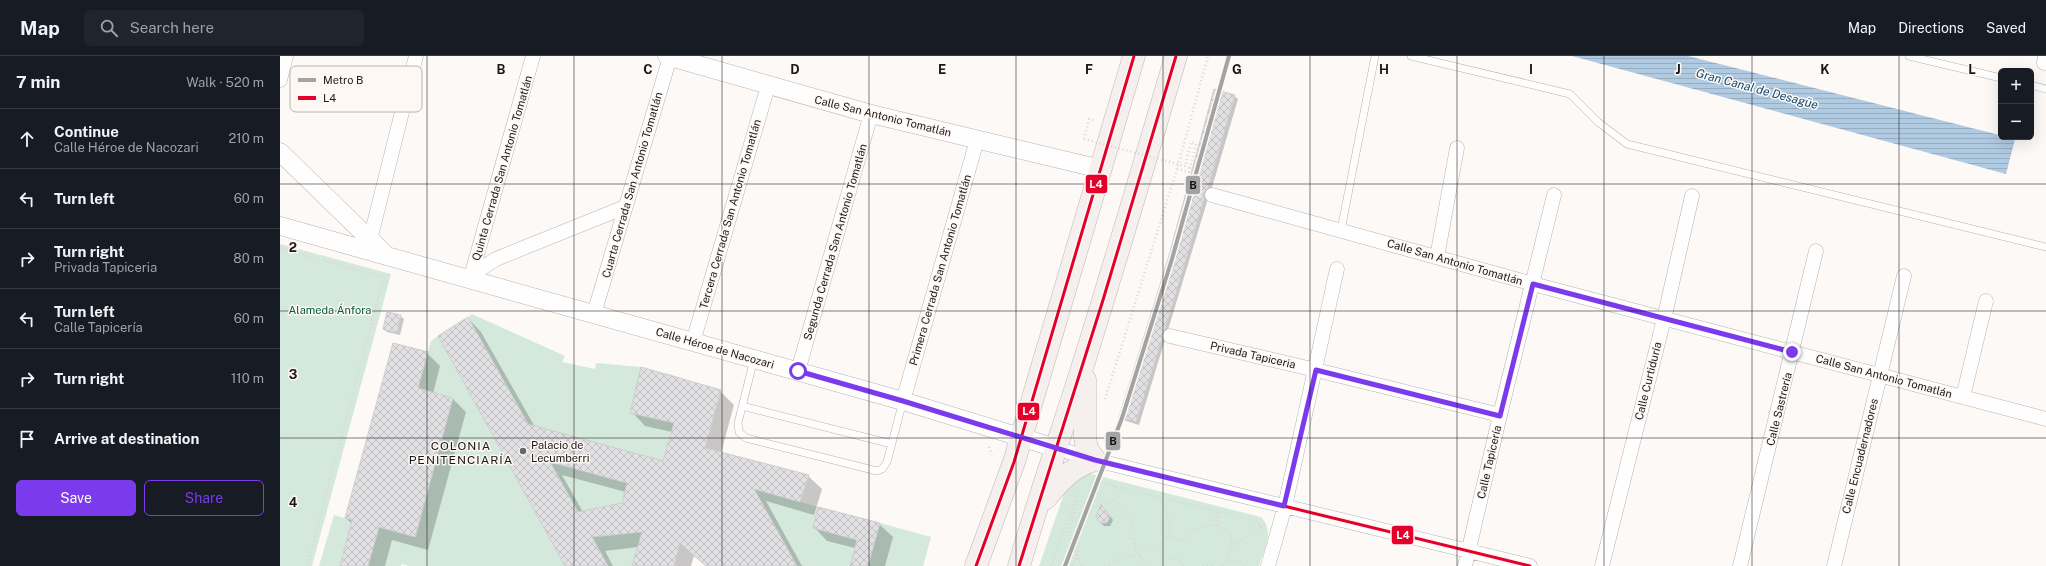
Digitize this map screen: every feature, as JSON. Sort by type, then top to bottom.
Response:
[{"type":"main road","points":[[976,566],[1009,480],[1134,56]]},
{"type":"main road","points":[[1019,566],[1085,357],[1176,56]]},
{"type":"main road","points":[[1034,515],[1063,477],[1072,469],[1092,470],[1085,437],[1085,357]]},
{"type":"street","points":[[280,80],[286,56]]},
{"type":"street","points":[[414,66],[416,56]]},
{"type":"street","name":"Quinta Cerrada San Antonio Tomatlán","points":[[470,280],[533,56]]},
{"type":"street","name":"Calle San Antonio Tomatlán","points":[[668,56],[768,86],[871,114],[1101,169]]},
{"type":"street","name":"Cuarta Cerrada San Antonio Tomatlán","points":[[594,314],[668,56]]},
{"type":"street","name":"Tercera Cerrada San Antonio Tomatlán","points":[[693,342],[768,86]]},
{"type":"street","points":[[370,240],[402,112]]},
{"type":"street","name":"Segunda Cerrada San Antonio Tomatlán","points":[[798,371],[871,114]]},
{"type":"street","name":"Primera Cerrada San Antonio Tomatlán","points":[[903,401],[977,140]]},
{"type":"street","points":[[1436,257],[1457,148]]},
{"type":"street","name":"Calle Héroe de Nacozari","points":[[280,152],[387,256]]},
{"type":"street","name":"Calle San Antonio Tomatlán","points":[[1212,195],[1533,284],[2046,419]]},
{"type":"street","name":"Calle Tapicería","points":[[1465,566],[1554,195]]},
{"type":"street","name":"Calle Curtiduría","points":[[1602,566],[1664,319],[1692,196]]},
{"type":"street","points":[[470,280],[482,268],[496,259],[625,207]]},
{"type":"street","name":"Calle Héroe de Nacozari","points":[[280,226],[903,401],[1056,448],[1092,470],[1284,506],[1530,566]]},
{"type":"street","name":"Calle Sastrería","points":[[1740,566],[1816,251]]},
{"type":"street","points":[[1268,566],[1284,506],[1316,370],[1337,269]]},
{"type":"street","name":"Calle Encuadernadores","points":[[1834,566],[1904,276]]},
{"type":"street","points":[[1963,397],[1986,301]]},
{"type":"street","name":"Privada Tapiceria","points":[[1170,336],[1316,370],[1500,416]]},
{"type":"lane","points":[[1342,230],[1375,56]]},
{"type":"lane","points":[[1411,56],[1570,94],[1598,122],[1627,144],[2046,247]]},
{"type":"lane","points":[[1909,56],[1998,77]]},
{"type":"lane","points":[[2034,86],[2046,89]]},
{"type":"lane","points":[[754,359],[737,428],[742,436],[872,470],[882,469],[886,466],[903,401]]},
{"type":"lane","points":[[742,406],[892,444]]},
{"type":"path","points":[[1103,405],[1177,169],[1208,56]]},
{"type":"path","points":[[1088,142],[1090,134],[1094,120],[1089,119],[1084,139],[1091,140],[1185,166],[1216,181]]},
{"type":"path","points":[[1177,169],[1189,172],[1196,144],[1191,142],[1185,166]]},
{"type":"path","points":[[280,249],[384,277],[307,566]]},
{"type":"path","points":[[989,447],[992,455]]},
{"type":"path","points":[[1092,470],[1116,487],[1255,520],[1261,526],[1262,533]]},
{"type":"path","points":[[1113,500],[1116,487]]},
{"type":"path","points":[[1051,566],[1079,489],[1069,532],[1082,566]]},
{"type":"path","points":[[1134,543],[1145,549],[1157,548],[1170,535],[1169,519],[1160,497]]},
{"type":"path","points":[[1072,566],[1077,556],[1080,533],[1091,509],[1100,502],[1113,500],[1124,506],[1132,520],[1136,550],[1147,566]]},
{"type":"path","points":[[1216,525],[1217,510]]},
{"type":"path","points":[[1170,535],[1180,540],[1184,539],[1197,529],[1207,525],[1216,525],[1224,529],[1230,535],[1233,544]]},
{"type":"path","points":[[1224,565],[1233,544],[1253,534],[1261,526]]},
{"type":"path","points":[[1157,548],[1163,558],[1177,559],[1185,566]]},
{"type":"path","points":[[1108,566],[1120,558],[1131,555],[1140,557]]},
{"type":"path","points":[[1224,565],[1228,561],[1237,561],[1244,566]]},
{"type":"path","points":[[1203,566],[1215,566]]},
{"type":"green space","name":"Alameda Ánfora","points":[[280,244],[391,274],[312,566],[280,566]]},
{"type":"green space","points":[[472,314],[565,356],[562,362],[595,369],[596,363],[641,367],[656,418],[666,373],[687,380],[632,566],[608,566],[468,317]]},
{"type":"green space","points":[[438,336],[565,566],[409,566],[402,564],[401,566],[368,566],[379,527],[416,537],[453,398],[418,388],[431,341]]},
{"type":"green space","points":[[1087,473],[1261,517],[1265,522],[1268,534],[1266,547],[1259,566],[1039,566],[1067,485]]},
{"type":"green space","points":[[754,489],[818,507],[813,528],[857,539],[850,566],[797,566]]},
{"type":"green space","points":[[334,515],[352,520],[340,566],[319,566]]},
{"type":"green space","points":[[880,523],[931,537],[923,566],[868,566]]},
{"type":"water","name":"Gran Canal de Desagüe","points":[[1572,56],[1688,56],[1998,135],[1998,140],[2015,140],[2006,174]]},
{"type":"building","points":[[1214,89],[1235,95],[1208,188],[1204,192],[1204,199],[1136,422],[1119,417],[1168,259]]},
{"type":"building","points":[[387,312],[401,315],[397,333],[383,329]]},
{"type":"building","points":[[468,317],[528,424],[663,461],[674,423],[630,413],[641,367],[721,390],[705,448],[809,475],[800,502],[754,489],[797,566],[706,566],[680,543],[674,566],[632,566],[642,532],[592,537],[608,566],[565,566],[438,336]],"holes":[[[550,462],[627,483],[622,503],[578,512]]]},
{"type":"building","points":[[393,343],[428,352],[418,388],[453,398],[415,537],[379,527],[368,566],[340,566],[352,520],[345,518]]},
{"type":"building","points":[[1101,504],[1110,516],[1107,523],[1100,523],[1096,517]]},
{"type":"building","points":[[818,507],[880,523],[868,566],[850,566],[857,540],[813,528]]},
{"type":"metro line","name":"B","points":[[1065,566],[1122,418],[1172,259],[1229,56]]},
{"type":"transit line","name":"L4","points":[[976,566],[1014,462],[1134,56]]},
{"type":"transit line","name":"L4","points":[[1019,566],[1103,300],[1176,56]]},
{"type":"transit line","name":"L4","points":[[1022,438],[1095,460],[1530,566]]},
{"type":"place","name":"Palacio de Lecumberri","points":[[523,451]]},
{"type":"district","name":"COLONIA PENITENCIARÍA","points":[[461,453]]},
{"type":"route","points":[[798,371],[903,401],[1095,460],[1284,506],[1316,370],[1500,416],[1533,284],[1792,352]]}]
